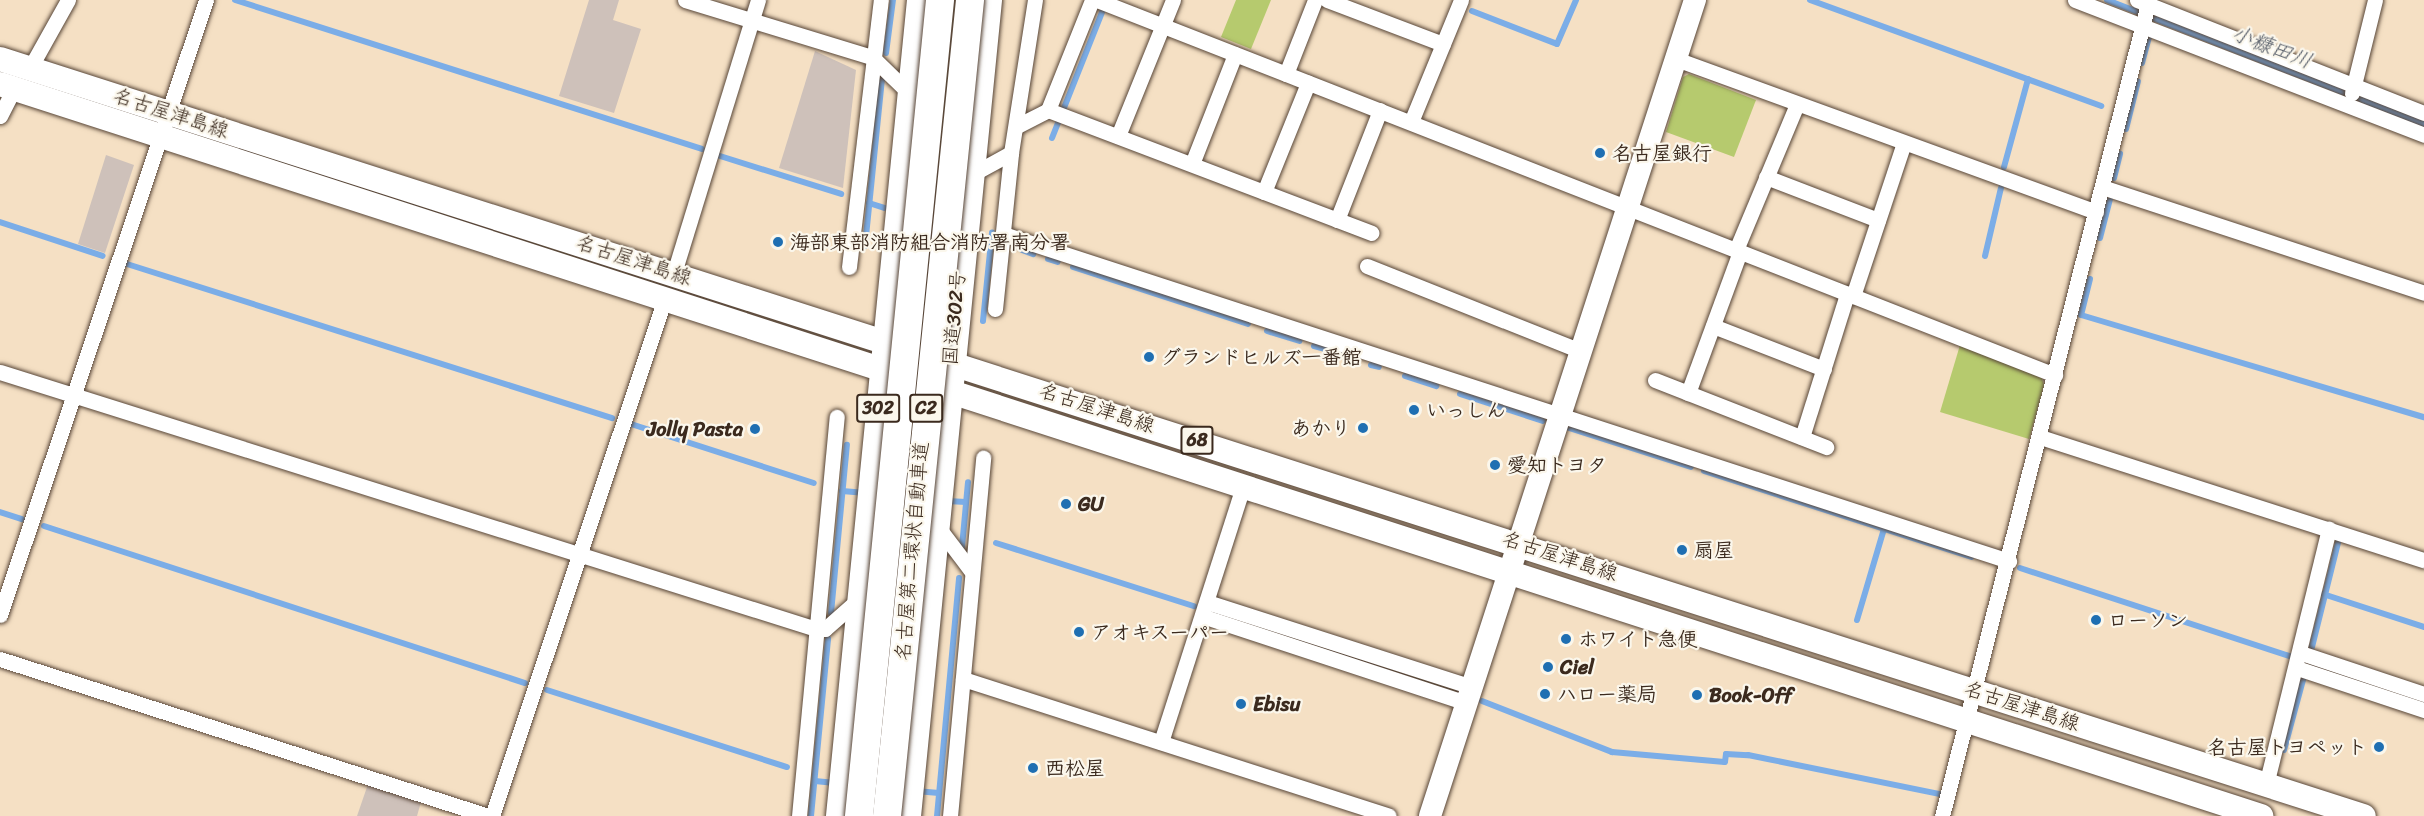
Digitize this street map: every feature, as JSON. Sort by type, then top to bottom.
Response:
[{"type":"highway","name":"302","points":[[840,816],[882,373],[921,0]]},
{"type":"highway","name":"名古屋第二環状自動車道","points":[[859,816],[940,0]]},
{"type":"highway","name":"名古屋第二環状自動車道","points":[[887,816],[970,0]]},
{"type":"highway","name":"国道302号","points":[[907,816],[967,178],[988,0]]},
{"type":"main road","name":"名古屋津島線","points":[[0,59],[950,360],[2364,816]]},
{"type":"main road","name":"名古屋津島線","points":[[7,86],[946,394],[1243,487],[2261,816]]},
{"type":"street","points":[[30,68],[68,0]]},
{"type":"street","points":[[0,615],[157,135],[172,114],[206,0]]},
{"type":"street","points":[[685,0],[872,57],[910,94]]},
{"type":"street","points":[[674,273],[758,0]]},
{"type":"street","points":[[849,267],[880,0]]},
{"type":"street","points":[[995,309],[1011,153],[1035,0]]},
{"type":"street","points":[[1118,136],[1173,0]]},
{"type":"street","points":[[1286,74],[1315,0]]},
{"type":"street","points":[[1327,0],[1443,44]]},
{"type":"street","points":[[1411,122],[1461,0]]},
{"type":"street","points":[[1430,816],[1695,0]]},
{"type":"street","points":[[2075,0],[2145,9],[2351,94],[2424,135]]},
{"type":"street","points":[[2351,94],[2375,0]]},
{"type":"street","points":[[1017,126],[1051,111],[1101,2],[2055,375]]},
{"type":"street","points":[[2145,9],[2351,94],[2424,113]]},
{"type":"street","points":[[1942,816],[1969,722],[2145,9]]},
{"type":"street","points":[[1192,164],[1235,54]]},
{"type":"street","points":[[1676,59],[2096,212]]},
{"type":"street","points":[[1264,192],[1308,82]]},
{"type":"street","points":[[0,116],[7,86]]},
{"type":"street","points":[[1688,393],[1738,251],[1797,104]]},
{"type":"street","points":[[1337,220],[1380,110]]},
{"type":"street","points":[[1051,111],[1371,233]]},
{"type":"street","points":[[1802,437],[1904,143]]},
{"type":"street","points":[[967,178],[1011,153]]},
{"type":"street","points":[[1766,177],[1878,220]]},
{"type":"street","points":[[2102,187],[2424,293]]},
{"type":"street","points":[[1003,234],[2009,561]]},
{"type":"street","points":[[1367,266],[1581,351]]},
{"type":"street","points":[[0,659],[490,816],[664,302]]},
{"type":"street","points":[[1713,326],[1824,369]]},
{"type":"street","points":[[0,372],[816,629],[825,629],[860,598]]},
{"type":"street","points":[[1655,380],[1827,447]]},
{"type":"street","points":[[799,816],[837,417]]},
{"type":"street","points":[[2040,437],[2424,560]]},
{"type":"street","points":[[950,816],[983,458]]},
{"type":"street","points":[[1161,742],[1243,487]]},
{"type":"street","points":[[934,522],[972,572]]},
{"type":"street","points":[[2266,784],[2299,660],[2329,529]]},
{"type":"street","points":[[1204,609],[1470,695]]},
{"type":"street","points":[[2299,660],[2424,694]]},
{"type":"street","points":[[2299,660],[2424,710]]},
{"type":"street","points":[[963,679],[1389,816]]},
{"type":"shaded area","points":[[589,0],[619,0],[613,20],[641,29],[614,113],[559,96]]},
{"type":"shaded area","points":[[815,51],[856,70],[843,188],[779,168]]},
{"type":"shaded area","points":[[106,155],[134,165],[105,253],[78,244]]},
{"type":"shaded area","points":[[368,784],[421,802],[417,816],[357,816]]},
{"type":"green space","points":[[1236,0],[1271,0],[1251,49],[1221,37]]},
{"type":"green space","points":[[1689,74],[1756,100],[1734,157],[1666,132],[1683,77]]},
{"type":"green space","points":[[1960,345],[2041,376],[2044,385],[2029,439],[1940,412]]},
{"type":"waterway","points":[[235,0],[702,149]]},
{"type":"waterway","points":[[886,53],[893,0]]},
{"type":"waterway","points":[[1472,11],[1557,44],[1576,0]]},
{"type":"waterway","points":[[1810,0],[2101,106]]},
{"type":"waterway","name":"小糠田川","points":[[2107,0],[2424,124]]},
{"type":"waterway","points":[[1052,138],[1105,5]]},
{"type":"waterway","points":[[2142,63],[2151,30]]},
{"type":"waterway","points":[[2004,167],[2028,79]]},
{"type":"waterway","points":[[865,246],[882,80]]},
{"type":"waterway","points":[[2126,129],[2138,81]]},
{"type":"waterway","points":[[2114,178],[2120,154]]},
{"type":"waterway","points":[[720,156],[841,194]]},
{"type":"waterway","points":[[1985,256],[2001,188]]},
{"type":"waterway","points":[[2100,238],[2110,199]]},
{"type":"waterway","points":[[869,203],[884,208]]},
{"type":"waterway","points":[[0,222],[103,256]]},
{"type":"waterway","points":[[983,321],[992,232]]},
{"type":"waterway","points":[[972,237],[991,240]]},
{"type":"waterway","points":[[1022,250],[1033,254]]},
{"type":"waterway","points":[[1048,259],[1058,262]]},
{"type":"waterway","points":[[127,264],[612,418]]},
{"type":"waterway","points":[[1073,267],[1248,324]]},
{"type":"waterway","points":[[2090,279],[2081,315],[2424,417]]},
{"type":"waterway","points":[[1267,331],[1300,341]]},
{"type":"waterway","points":[[1314,346],[1325,349]]},
{"type":"waterway","points":[[1337,353],[1357,360]]},
{"type":"waterway","points":[[1371,365],[1379,367]]},
{"type":"waterway","points":[[1405,376],[1436,386]]},
{"type":"waterway","points":[[1460,394],[1543,421]]},
{"type":"waterway","points":[[631,424],[814,483]]},
{"type":"waterway","points":[[1569,428],[1691,467]]},
{"type":"waterway","points":[[831,613],[847,445]]},
{"type":"waterway","points":[[1704,471],[1972,557]]},
{"type":"waterway","points":[[962,547],[968,482]]},
{"type":"waterway","points":[[842,491],[863,493]]},
{"type":"waterway","points":[[947,501],[966,502]]},
{"type":"waterway","points":[[0,512],[22,519]]},
{"type":"waterway","points":[[44,526],[525,683]]},
{"type":"waterway","points":[[1857,620],[1884,529]]},
{"type":"waterway","points":[[2312,647],[2339,539]]},
{"type":"waterway","points":[[996,543],[1194,606]]},
{"type":"waterway","points":[[2020,568],[2292,657]]},
{"type":"waterway","points":[[937,816],[959,578]]},
{"type":"waterway","points":[[2323,594],[2424,627]]},
{"type":"waterway","points":[[811,816],[828,639]]},
{"type":"waterway","points":[[2284,750],[2303,680]]},
{"type":"waterway","points":[[547,690],[787,767]]},
{"type":"waterway","points":[[1482,701],[1612,752],[1725,762],[1726,754],[1748,755],[1940,794]]},
{"type":"waterway","points":[[815,781],[835,783]]},
{"type":"waterway","points":[[916,791],[939,793]]},
{"type":"place","name":"名古屋銀行","points":[[1600,153]]},
{"type":"place","name":"海部東部消防組合消防署南分署","points":[[778,242]]},
{"type":"place","name":"グランドヒルズ一番館","points":[[1149,357]]},
{"type":"place","name":"いっしん","points":[[1414,410]]},
{"type":"place","name":"あかり","points":[[1363,428]]},
{"type":"place","name":"Jolly Pasta","points":[[755,429]]},
{"type":"place","name":"愛知トヨタ","points":[[1495,465]]},
{"type":"place","name":"GU","points":[[1066,504]]},
{"type":"place","name":"扇屋","points":[[1682,550]]},
{"type":"place","name":"ローソン","points":[[2096,620]]},
{"type":"place","name":"アオキスーパー","points":[[1079,632]]},
{"type":"place","name":"ホワイト急便","points":[[1566,639]]},
{"type":"place","name":"Ciel","points":[[1548,667]]},
{"type":"place","name":"ハロー薬局","points":[[1545,694]]},
{"type":"place","name":"Book-Off","points":[[1697,695]]},
{"type":"place","name":"Ebisu","points":[[1241,704]]},
{"type":"place","name":"名古屋トヨペット","points":[[2379,747]]},
{"type":"place","name":"西松屋","points":[[1033,768]]}]
